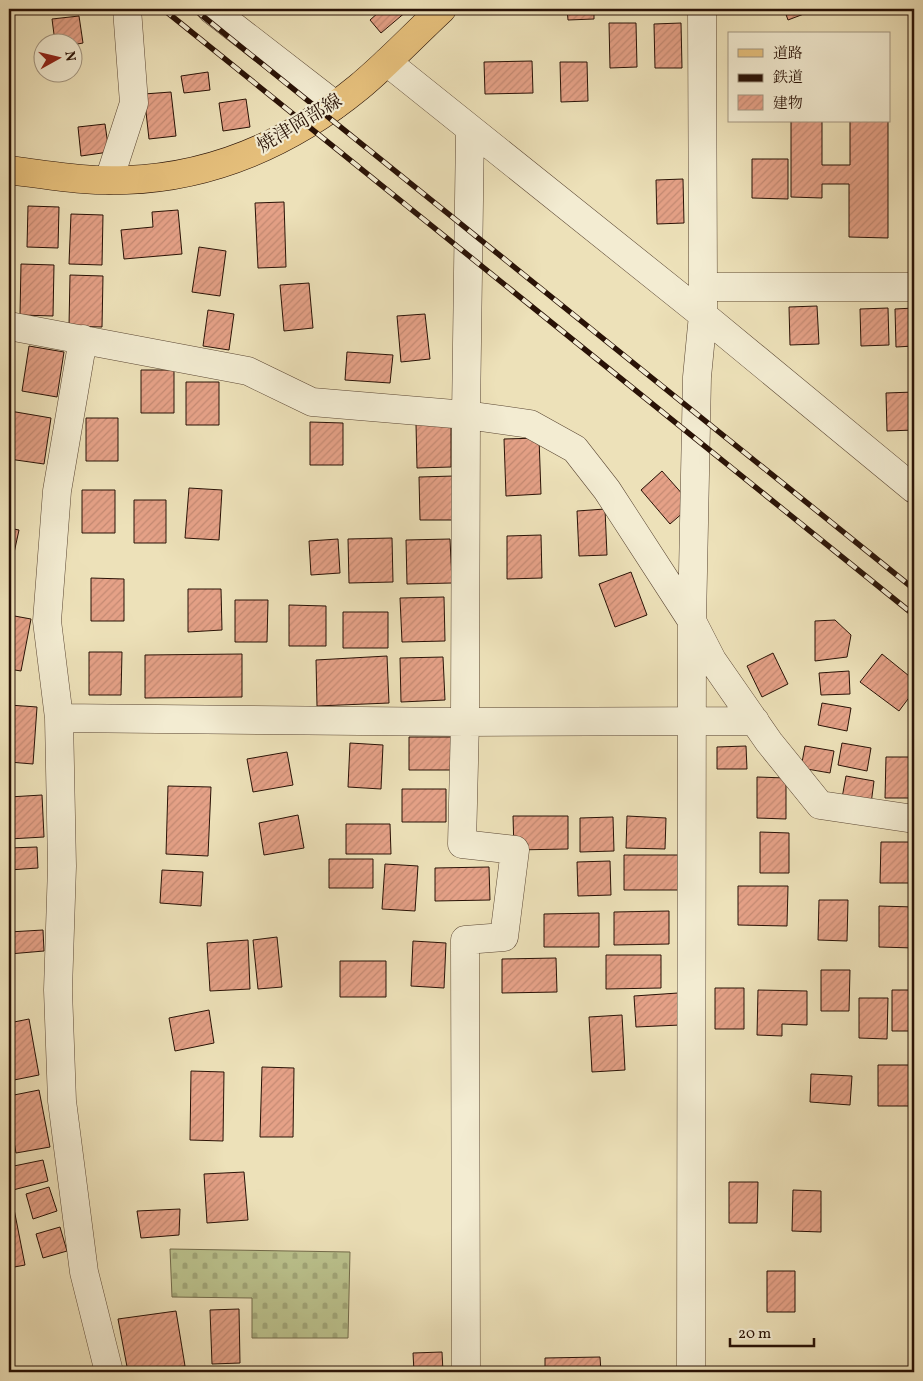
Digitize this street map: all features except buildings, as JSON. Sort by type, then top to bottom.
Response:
[{"type":"main road","name":"焼津岡部線","points":[[9,170],[77,179],[126,180],[197,171],[237,159],[282,139],[312,122],[358,88],[442,9]]},
{"type":"street","points":[[109,180],[134,102],[127,9]]},
{"type":"street","points":[[211,9],[335,105]]},
{"type":"street","points":[[691,1372],[692,621],[697,377],[704,287],[702,9]]},
{"type":"street","points":[[387,62],[703,315],[914,489]]},
{"type":"street","points":[[466,1372],[465,940],[504,937],[515,850],[462,844],[465,722],[466,415],[470,129]]},
{"type":"street","points":[[704,287],[914,288]]},
{"type":"street","points":[[9,326],[248,371],[312,402],[466,415],[530,424],[575,449],[607,490],[692,621],[712,660],[769,742],[820,804],[914,819]]},
{"type":"street","points":[[83,340],[57,491],[47,621],[59,718],[62,866],[58,990],[62,1101],[84,1272],[109,1372]]},
{"type":"street","points":[[59,718],[465,722],[755,721]]},
{"type":"green space","points":[[170,1249],[350,1252],[348,1338],[252,1338],[252,1298],[172,1297]]},
{"type":"railway","points":[[163,9],[914,615]]},
{"type":"railway","points":[[194,9],[914,589]]}]
